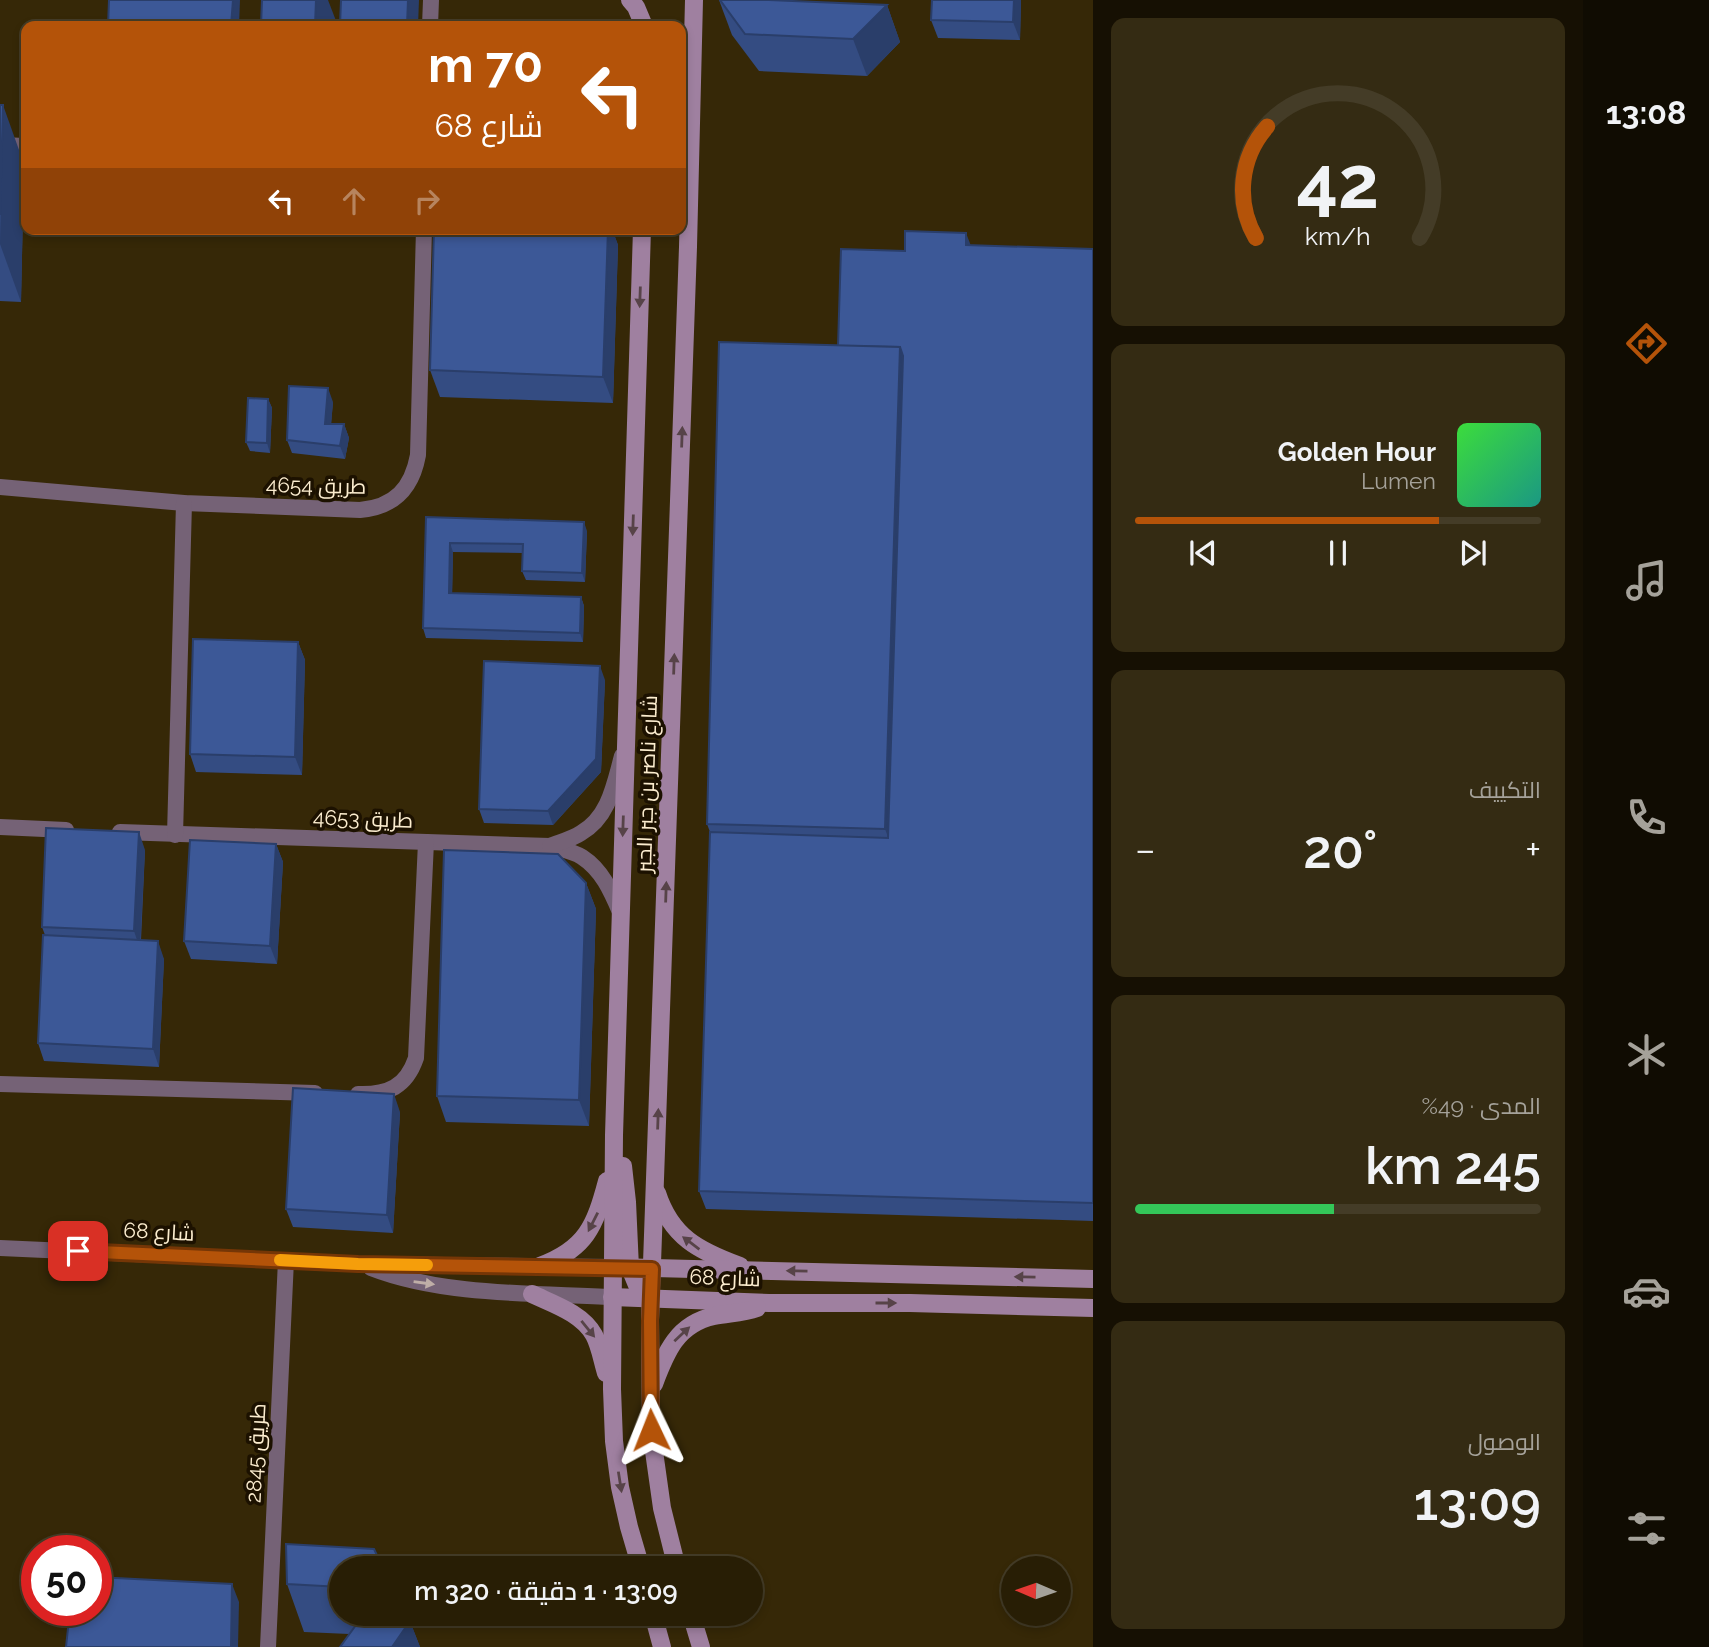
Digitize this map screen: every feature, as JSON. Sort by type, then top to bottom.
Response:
[{"type":"main road","points":[[630,0],[643,21]]},
{"type":"main road","points":[[647,21],[649,0]]},
{"type":"main road","name":"شارع ناصر بن جبر الجبر","points":[[674,1556],[662,1508],[651,1430],[651,1298],[694,0]]},
{"type":"main road","name":"شارع ناصر بن جبر الجبر","points":[[637,1556],[620,1487],[614,1441],[612,1297],[621,1268],[614,1135],[642,235]]},
{"type":"main road","points":[[614,1135],[626,1185],[621,1268],[651,1298]]},
{"type":"main road","points":[[541,1266],[565,1255],[585,1237],[600,1208],[614,1157]]},
{"type":"main road","points":[[655,1187],[670,1221],[696,1247],[753,1271]]},
{"type":"main road","name":"شارع 68","points":[[621,1268],[1093,1279]]},
{"type":"main road","points":[[532,1294],[572,1314],[589,1327],[596,1340],[612,1390]]},
{"type":"main road","name":"شارع 68","points":[[612,1297],[769,1303],[910,1303],[1093,1308]]},
{"type":"main road","points":[[650,1393],[667,1351],[692,1325],[714,1316],[738,1313],[769,1303]]},
{"type":"main road","points":[[656,1626],[662,1647]]},
{"type":"main road","points":[[695,1626],[701,1647]]},
{"type":"street","points":[[430,21],[431,0]]},
{"type":"street","points":[[0,145],[21,146]]},
{"type":"street","name":"طريق 4654","points":[[0,487],[184,503],[360,510],[381,506],[399,495],[409,484],[418,455],[424,235]]},
{"type":"street","points":[[175,835],[184,503]]},
{"type":"street","name":"طريق 4653","points":[[550,846],[582,833],[609,803],[626,741]]},
{"type":"street","points":[[0,827],[81,831]]},
{"type":"street","name":"طريق 4653","points":[[108,832],[550,846],[581,855],[610,887],[620,912]]},
{"type":"street","points":[[0,1084],[374,1094],[393,1088],[408,1076],[416,1058],[426,842]]},
{"type":"street","name":"شارع 68","points":[[0,1248],[358,1264],[621,1268]]},
{"type":"street","name":"طريق 2845","points":[[268,1647],[286,1260]]},
{"type":"street","name":"شارع 68","points":[[358,1264],[409,1281],[479,1290],[612,1297]]},
{"type":"building","points":[[109,0],[233,0],[231,21],[108,21]]},
{"type":"building","points":[[262,0],[316,0],[315,21],[261,21]]},
{"type":"building","points":[[341,0],[408,0],[407,21],[340,21]]},
{"type":"building","points":[[720,0],[887,5],[853,39],[745,34]]},
{"type":"building","points":[[932,0],[1014,0],[1013,22],[931,20]]},
{"type":"building","points":[[0,105],[3,105],[0,215]]},
{"type":"building","points":[[905,231],[966,233],[966,245],[1093,249],[1093,1203],[699,1191],[710,832],[888,838],[903,356],[900,347],[838,346],[841,249],[905,251]]},
{"type":"building","points":[[434,235],[608,235],[603,377],[430,370]]},
{"type":"building","points":[[719,342],[900,347],[885,829],[707,824]]},
{"type":"building","points":[[289,386],[328,388],[325,424],[344,424],[340,446],[287,440]]},
{"type":"building","points":[[248,398],[268,399],[267,443],[246,442]]},
{"type":"building","points":[[426,517],[584,522],[582,573],[522,571],[523,544],[450,543],[449,593],[581,597],[580,633],[423,628]]},
{"type":"building","points":[[193,639],[298,642],[295,757],[190,754]]},
{"type":"building","points":[[484,661],[600,666],[596,759],[548,811],[479,809]]},
{"type":"building","points":[[46,828],[139,832],[134,931],[42,927]]},
{"type":"building","points":[[190,840],[276,844],[270,946],[184,941]]},
{"type":"building","points":[[444,850],[558,854],[586,883],[579,1100],[437,1096]]},
{"type":"building","points":[[43,935],[158,941],[153,1049],[38,1043]]},
{"type":"building","points":[[293,1088],[394,1094],[387,1215],[286,1209]]},
{"type":"building","points":[[286,1544],[374,1549],[377,1556],[329,1556],[329,1586],[287,1584]]},
{"type":"building","points":[[112,1578],[232,1584],[231,1647],[66,1647],[68,1626],[112,1626]]},
{"type":"building","points":[[355,1626],[407,1626],[392,1647],[340,1647]]},
{"type":"slow traffic","points":[[280,1260],[427,1265]]},
{"type":"route","points":[[78,1251],[358,1264],[652,1269],[651,1430]]}]
